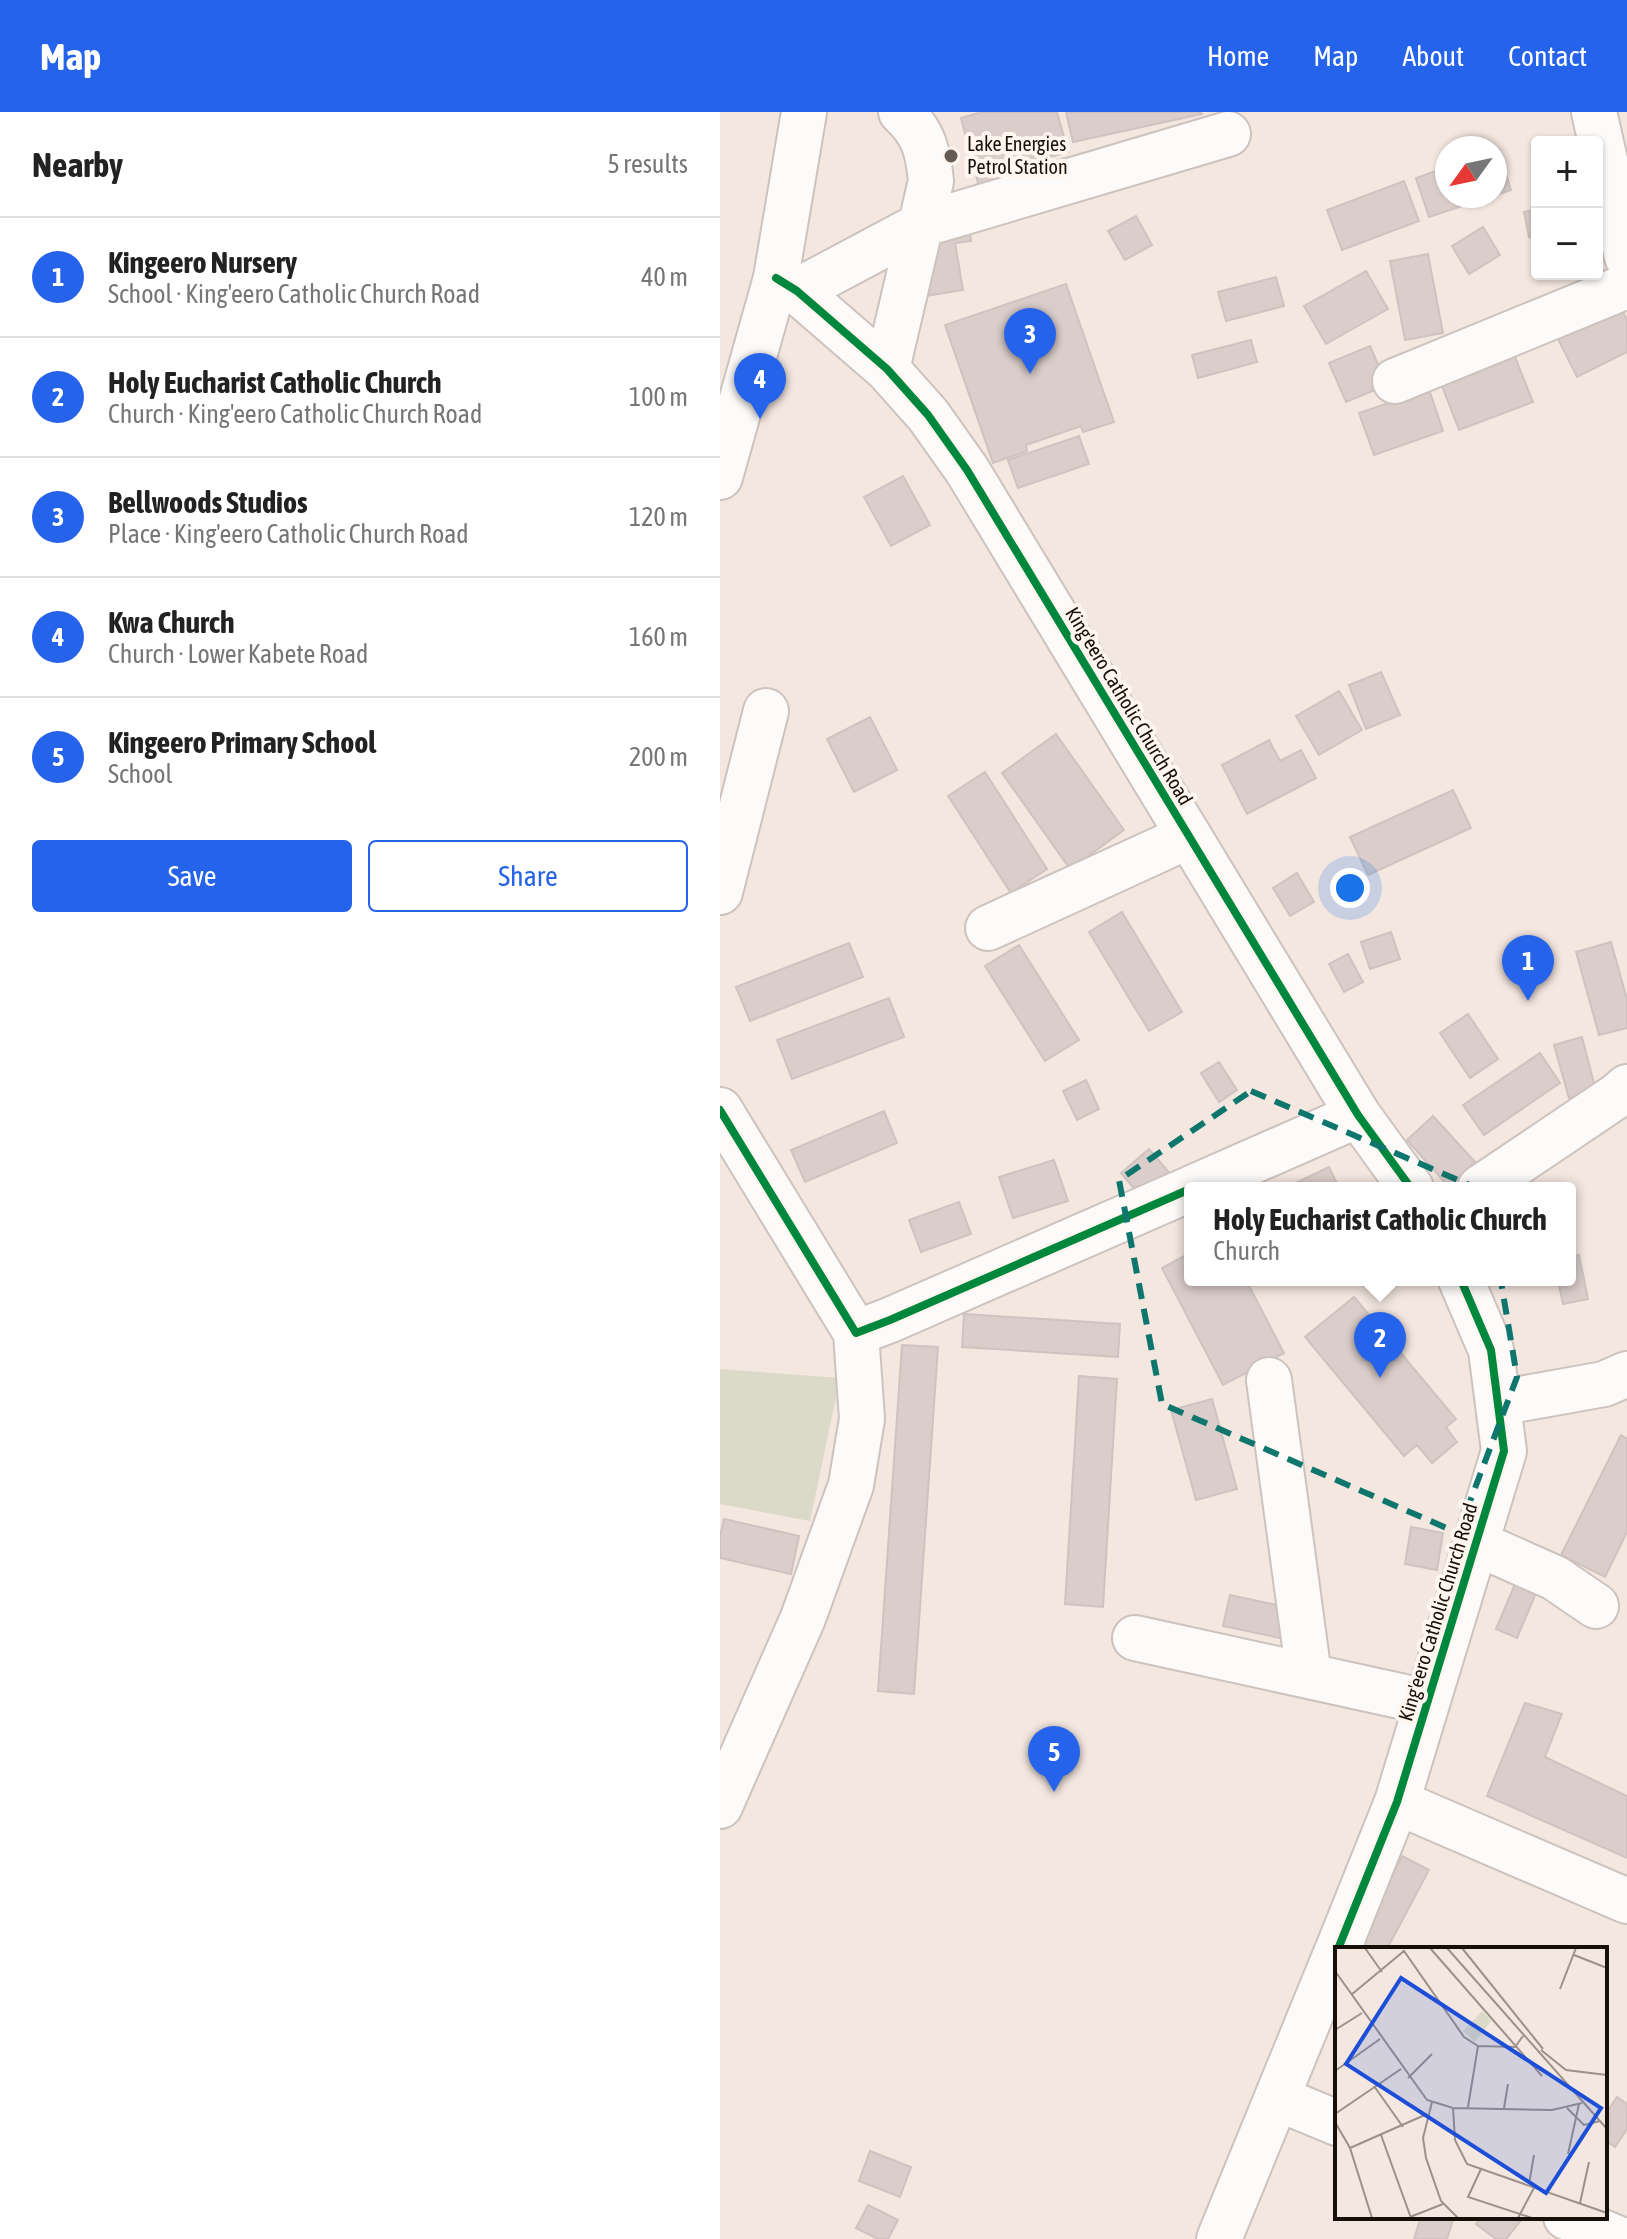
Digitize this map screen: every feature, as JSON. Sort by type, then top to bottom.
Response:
[{"type":"street","points":[[887,369],[931,181],[928,152],[915,125],[901,112]]},
{"type":"street","points":[[1594,112],[1624,237]]},
{"type":"street","points":[[720,477],[786,285],[802,114]]},
{"type":"street","points":[[786,285],[921,225],[1228,134]]},
{"type":"street","name":"King'eero Catholic Church Road","points":[[786,285],[887,369],[928,415],[967,470],[1358,1115],[1407,1182]]},
{"type":"street","points":[[1395,381],[1627,286]]},
{"type":"street","points":[[720,892],[766,711]]},
{"type":"street","points":[[988,928],[1189,836]]},
{"type":"street","points":[[1489,1182],[1627,1087]]},
{"type":"street","points":[[720,1110],[856,1333],[862,1419],[851,1485],[803,1618],[720,1806]]},
{"type":"street","points":[[1205,1182],[1358,1115]]},
{"type":"street","points":[[856,1333],[1184,1191]]},
{"type":"street","name":"King'eero Catholic Church Road","points":[[1338,1947],[1397,1802],[1504,1451],[1491,1350],[1464,1286]]},
{"type":"street","points":[[1269,1380],[1309,1676]]},
{"type":"street","points":[[1498,1403],[1619,1385]]},
{"type":"street","points":[[1476,1543],[1555,1578],[1596,1606]]},
{"type":"street","points":[[1135,1638],[1427,1702]]},
{"type":"street","points":[[1397,1802],[1627,1901]]},
{"type":"street","name":"King'eero Catholic Church Road","points":[[1219,2239],[1335,1955]]},
{"type":"street","points":[[1277,2098],[1335,2122]]},
{"type":"street","points":[[1571,2219],[1619,2239]]},
{"type":"highlighted area","points":[[1251,1091],[1486,1192],[1517,1377],[1458,1533],[1162,1404],[1119,1180]]},
{"type":"shaded area","points":[[720,1369],[840,1378],[810,1521],[720,1504]]},
{"type":"building","points":[[982,112],[1057,112],[1068,152],[1012,167],[1017,186],[981,194],[961,118]]},
{"type":"building","points":[[1066,112],[1201,112],[1202,114],[1073,142]]},
{"type":"building","points":[[1435,171],[1435,208],[1456,208],[1429,217],[1416,178]]},
{"type":"building","points":[[1404,181],[1419,221],[1342,250],[1327,210]]},
{"type":"building","points":[[1531,210],[1529,237],[1524,212]]},
{"type":"building","points":[[1136,216],[1152,245],[1125,260],[1108,231]]},
{"type":"building","points":[[1483,227],[1500,255],[1469,274],[1452,246]]},
{"type":"building","points":[[970,231],[971,241],[955,243],[963,290],[908,299],[926,238]]},
{"type":"building","points":[[1428,254],[1443,333],[1405,340],[1390,261]]},
{"type":"building","points":[[1366,271],[1388,309],[1326,344],[1304,306]]},
{"type":"building","points":[[1276,277],[1284,306],[1226,321],[1218,292]]},
{"type":"building","points":[[1066,284],[1114,422],[1083,432],[1081,426],[1026,445],[1027,451],[993,463],[945,325]]},
{"type":"building","points":[[1620,306],[1627,320],[1627,352],[1577,377],[1557,337]]},
{"type":"building","points":[[1251,340],[1257,362],[1198,378],[1192,355]]},
{"type":"building","points":[[1370,346],[1387,385],[1346,402],[1329,363]]},
{"type":"building","points":[[1515,357],[1533,402],[1459,430],[1442,386]]},
{"type":"building","points":[[1429,389],[1443,431],[1374,455],[1359,413]]},
{"type":"building","points":[[1079,436],[1089,464],[1018,488],[1008,460]]},
{"type":"building","points":[[903,476],[930,525],[891,546],[864,497]]},
{"type":"building","points":[[1381,672],[1400,715],[1366,729],[1349,685]]},
{"type":"building","points":[[1339,691],[1362,730],[1319,755],[1296,716]]},
{"type":"building","points":[[870,717],[897,770],[854,792],[827,739]]},
{"type":"building","points":[[1056,734],[1124,830],[1070,869],[1002,773]]},
{"type":"building","points":[[1269,740],[1280,761],[1301,750],[1316,778],[1247,814],[1222,765]]},
{"type":"building","points":[[985,772],[1047,869],[1011,893],[948,796]]},
{"type":"building","points":[[1453,790],[1471,828],[1368,875],[1350,837]]},
{"type":"building","points":[[1297,873],[1314,902],[1290,916],[1273,888]]},
{"type":"building","points":[[1122,912],[1182,1012],[1149,1031],[1089,932]]},
{"type":"building","points":[[1391,932],[1400,959],[1370,969],[1361,942]]},
{"type":"building","points":[[1611,942],[1627,999],[1627,1028],[1599,1035],[1576,952]]},
{"type":"building","points":[[849,943],[863,977],[750,1021],[736,987]]},
{"type":"building","points":[[1019,945],[1079,1040],[1045,1061],[985,966]]},
{"type":"building","points":[[1348,954],[1363,982],[1344,992],[1329,964]]},
{"type":"building","points":[[889,998],[904,1037],[792,1079],[777,1040]]},
{"type":"building","points":[[1468,1014],[1498,1059],[1470,1078],[1440,1033]]},
{"type":"building","points":[[1582,1037],[1596,1091],[1569,1098],[1554,1045]]},
{"type":"building","points":[[1540,1053],[1560,1083],[1484,1135],[1463,1105]]},
{"type":"building","points":[[1219,1062],[1237,1090],[1219,1102],[1201,1073]]},
{"type":"building","points":[[1086,1080],[1099,1109],[1077,1120],[1063,1091]]},
{"type":"building","points":[[884,1111],[897,1143],[805,1182],[791,1150]]},
{"type":"building","points":[[1433,1116],[1475,1162],[1454,1182],[1445,1182],[1407,1140]]},
{"type":"building","points":[[1149,1149],[1171,1175],[1143,1199],[1121,1173]]},
{"type":"building","points":[[1054,1160],[1068,1201],[1013,1218],[999,1177]]},
{"type":"building","points":[[1329,1167],[1336,1182],[1298,1182]]},
{"type":"building","points":[[959,1202],[971,1234],[921,1252],[909,1220]]},
{"type":"building","points":[[1579,1255],[1588,1299],[1563,1304],[1559,1286],[1576,1286],[1576,1256]]},
{"type":"building","points":[[1184,1256],[1184,1286],[1249,1286],[1284,1353],[1223,1385],[1162,1268]]},
{"type":"building","points":[[1354,1297],[1456,1419],[1446,1427],[1457,1442],[1432,1463],[1417,1445],[1404,1456],[1305,1337]]},
{"type":"building","points":[[964,1314],[1120,1324],[1118,1357],[962,1347]]},
{"type":"building","points":[[902,1345],[938,1347],[914,1694],[878,1691]]},
{"type":"building","points":[[1079,1376],[1117,1379],[1103,1607],[1065,1604]]},
{"type":"building","points":[[1212,1399],[1237,1489],[1196,1500],[1171,1410]]},
{"type":"building","points":[[1621,1435],[1627,1439],[1627,1532],[1605,1577],[1561,1555]]},
{"type":"building","points":[[724,1519],[799,1536],[791,1574],[720,1558]]},
{"type":"building","points":[[1411,1527],[1443,1533],[1437,1570],[1405,1564]]},
{"type":"building","points":[[1515,1584],[1536,1593],[1517,1638],[1496,1629]]},
{"type":"building","points":[[1230,1595],[1291,1608],[1285,1639],[1223,1626]]},
{"type":"building","points":[[1525,1703],[1562,1714],[1545,1757],[1627,1796],[1627,1858],[1487,1796]]},
{"type":"building","points":[[1402,1856],[1429,1870],[1388,1947],[1354,1947]]},
{"type":"building","points":[[1617,2097],[1627,2104],[1627,2129],[1615,2147],[1607,2141],[1607,2112]]},
{"type":"building","points":[[870,2151],[911,2167],[900,2197],[859,2181]]},
{"type":"building","points":[[868,2205],[898,2220],[888,2239],[878,2239],[856,2228]]},
{"type":"building","points":[[1420,2219],[1453,2219],[1447,2239],[1414,2239]]},
{"type":"building","points":[[1480,2219],[1522,2219],[1506,2239],[1496,2239],[1476,2224]]},
{"type":"cycle path","points":[[776,278],[797,291],[887,369],[928,415],[967,470],[1358,1115],[1407,1182]]},
{"type":"cycle path","points":[[720,1110],[856,1333],[1184,1192]]},
{"type":"cycle path","points":[[1339,1947],[1397,1802],[1504,1451],[1491,1350],[1464,1286]]},
{"type":"place","name":"Lake Energies Petrol Station","points":[[951,156]]},
{"type":"place","name":"Bellwoods Studios","points":[[1030,374]]},
{"type":"place","name":"Kwa Church","points":[[760,419]]},
{"type":"place","name":"Kingeero Nursery","points":[[1528,1001]]},
{"type":"place","name":"Holy Eucharist Catholic Church","points":[[1380,1378]]},
{"type":"place","name":"Kingeero Primary School","points":[[1054,1792]]}]
